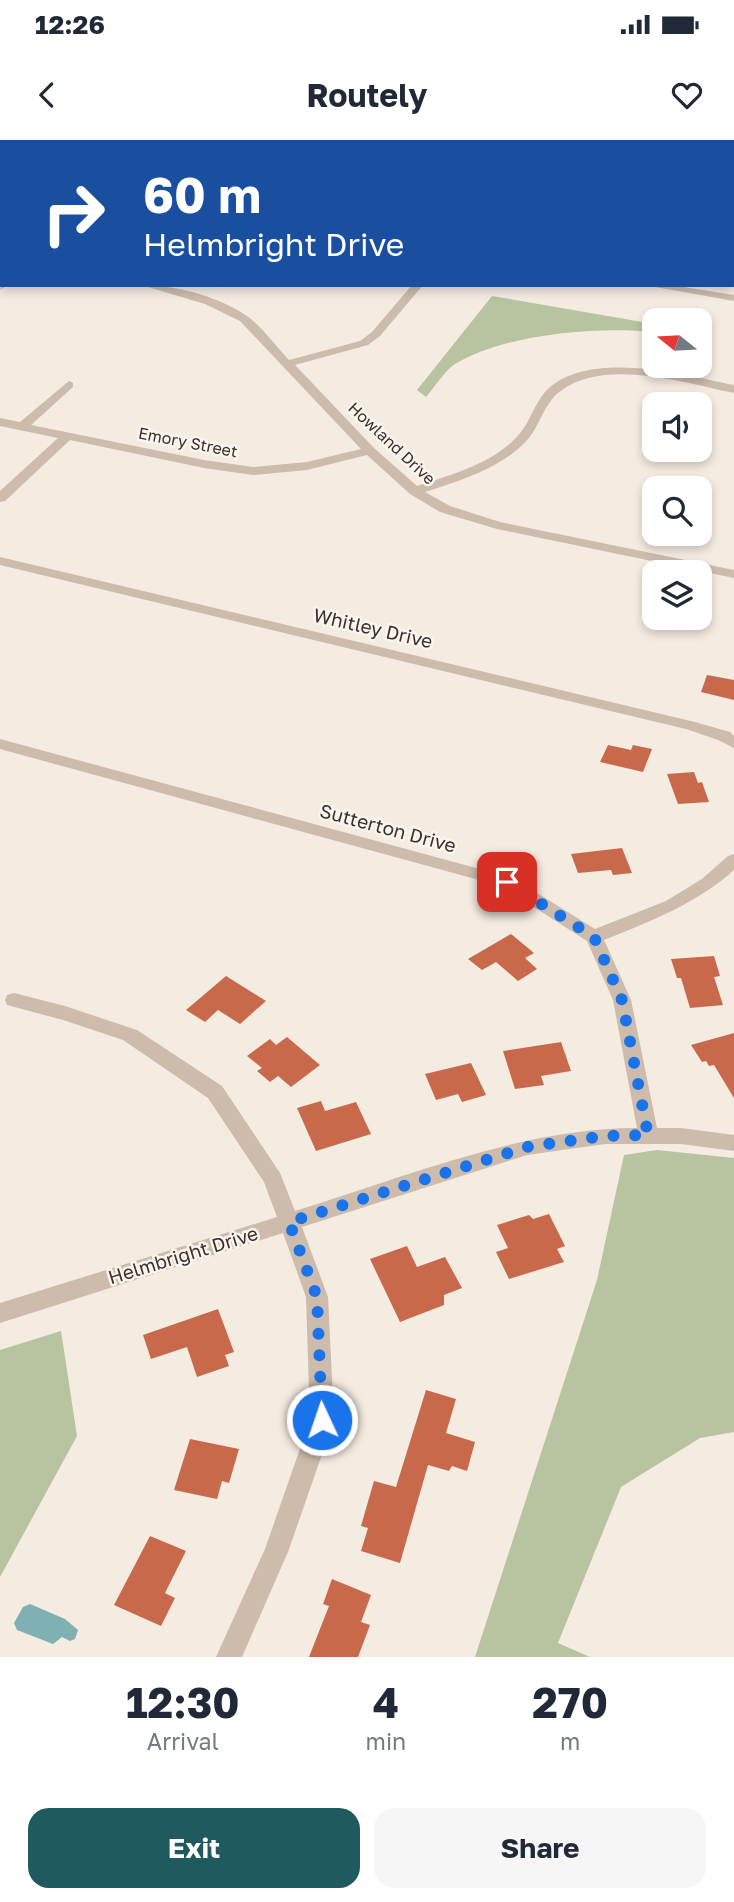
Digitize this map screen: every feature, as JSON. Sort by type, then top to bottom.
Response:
[{"type":"street","name":"Howland Drive","points":[[156,287],[219,304],[244,319],[370,450],[415,491],[445,509],[497,525],[734,574]]},
{"type":"street","points":[[287,364],[364,343],[376,334],[416,287]]},
{"type":"street","points":[[662,287],[734,298]]},
{"type":"street","points":[[415,491],[494,461],[524,436],[559,385],[598,373],[646,373],[734,389]]},
{"type":"street","points":[[23,426],[69,385]]},
{"type":"street","name":"Emory Street","points":[[0,422],[204,464],[253,471],[307,466],[370,450]]},
{"type":"street","points":[[0,498],[68,435]]},
{"type":"street","name":"Whitley Drive","points":[[0,561],[690,725],[724,736],[734,743]]},
{"type":"street","name":"Sutterton Drive","points":[[0,744],[507,882],[594,937]]},
{"type":"street","points":[[648,1135],[622,1000],[594,937],[672,905],[708,883],[734,859]]},
{"type":"street","points":[[15,1000],[65,1013],[130,1035],[215,1092],[273,1179],[317,1297],[322,1420],[276,1552],[229,1657]]},
{"type":"street","name":"Helmbright Drive","points":[[0,1313],[527,1147],[605,1136],[648,1135],[734,1143]]},
{"type":"green space","points":[[492,296],[642,322],[642,331],[606,330],[552,334],[499,346],[455,364],[426,397],[417,390]]},
{"type":"green space","points":[[657,1150],[734,1158],[734,1432],[700,1438],[621,1487],[558,1643],[590,1657],[475,1657],[597,1280],[624,1155]]},
{"type":"green space","points":[[61,1331],[77,1436],[0,1577],[0,1350]]},
{"type":"water","points":[[30,1604],[65,1619],[78,1630],[75,1639],[70,1641],[62,1637],[53,1644],[17,1630],[14,1623],[23,1607]]},
{"type":"building","points":[[707,675],[734,680],[734,700],[701,692]]},
{"type":"building","points":[[608,745],[631,750],[633,745],[652,749],[643,772],[600,762]]},
{"type":"building","points":[[694,772],[698,783],[702,782],[709,802],[678,804],[667,774]]},
{"type":"building","points":[[622,848],[632,873],[613,875],[611,870],[578,873],[571,854]]},
{"type":"building","points":[[511,934],[534,953],[525,958],[537,969],[518,981],[496,962],[482,970],[468,959]]},
{"type":"building","points":[[714,956],[720,976],[714,977],[723,1005],[690,1008],[681,978],[677,978],[671,959]]},
{"type":"building","points":[[226,976],[266,1001],[240,1024],[218,1010],[205,1022],[186,1010]]},
{"type":"building","points":[[734,1033],[734,1098],[714,1065],[709,1066],[706,1061],[702,1062],[691,1045]]},
{"type":"building","points":[[287,1037],[320,1065],[291,1087],[278,1076],[270,1082],[257,1071],[262,1068],[247,1056],[270,1039],[276,1045]]},
{"type":"building","points":[[561,1042],[571,1071],[541,1076],[544,1085],[515,1089],[503,1051]]},
{"type":"building","points":[[471,1063],[486,1095],[462,1102],[458,1094],[436,1100],[425,1074]]},
{"type":"building","points":[[321,1101],[325,1111],[356,1102],[371,1134],[316,1151],[297,1108]]},
{"type":"building","points":[[549,1214],[565,1246],[557,1249],[564,1262],[509,1279],[496,1252],[508,1248],[497,1225],[529,1215],[533,1219]]},
{"type":"building","points":[[407,1246],[417,1267],[445,1257],[462,1288],[444,1295],[444,1305],[400,1322],[370,1259]]},
{"type":"building","points":[[218,1309],[234,1352],[225,1355],[229,1366],[197,1377],[187,1347],[151,1359],[143,1335]]},
{"type":"building","points":[[426,1390],[456,1399],[446,1433],[475,1442],[467,1471],[452,1466],[449,1471],[428,1465],[400,1563],[361,1551],[368,1528],[361,1526],[374,1481],[396,1487]]},
{"type":"building","points":[[190,1439],[239,1449],[229,1483],[222,1481],[217,1499],[174,1490]]},
{"type":"building","points":[[150,1536],[186,1551],[165,1593],[175,1598],[161,1626],[114,1605]]},
{"type":"building","points":[[332,1579],[371,1595],[361,1622],[370,1625],[358,1657],[309,1657],[329,1606],[323,1604]]},
{"type":"route","points":[[322,1420],[317,1297],[289,1222],[527,1147],[605,1136],[648,1135],[622,1000],[594,937],[507,882]]}]
